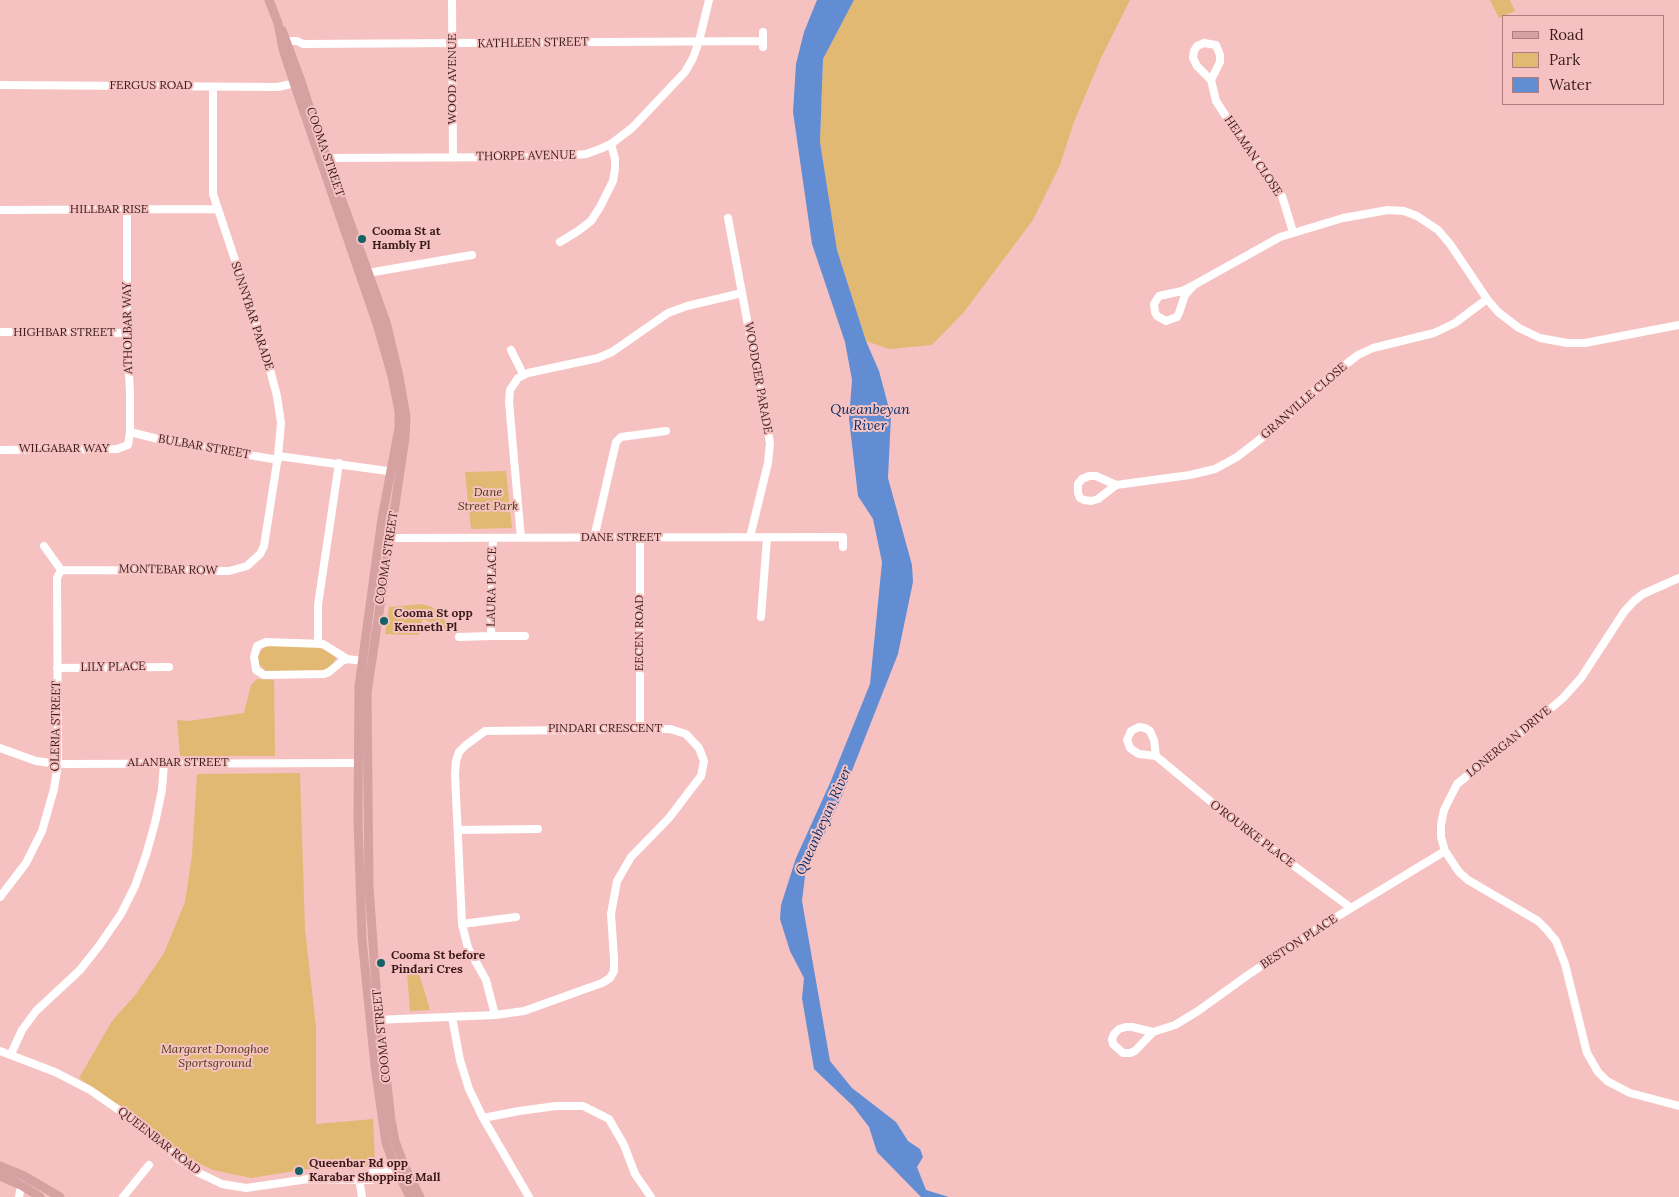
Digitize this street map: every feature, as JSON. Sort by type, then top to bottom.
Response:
[{"type":"main road","name":"COOMA STREET","points":[[269,0],[291,52],[297,82]]},
{"type":"main road","name":"COOMA STREET","points":[[278,23],[283,49],[297,82],[365,274],[386,322],[405,406],[406,427],[390,538],[358,700],[376,986],[391,1120],[398,1167],[420,1197]]},
{"type":"main road","name":"COOMA STREET","points":[[365,274],[398,401],[399,428],[382,518],[374,578],[367,661]]},
{"type":"main road","points":[[374,578],[381,546],[390,538],[387,520],[387,493]]},
{"type":"main road","name":"COOMA STREET","points":[[363,763],[360,891],[362,940],[370,1021],[386,1143],[410,1197]]},
{"type":"main road","points":[[0,1166],[22,1181],[40,1197]]},
{"type":"main road","points":[[0,1176],[22,1181],[60,1197]]},
{"type":"street","name":"WOOD AVENUE","points":[[452,0],[453,157]]},
{"type":"street","name":"THORPE AVENUE","points":[[323,158],[572,156],[586,154],[611,144],[632,128],[685,72],[693,58],[699,41],[709,0]]},
{"type":"street","name":"KATHLEEN STREET","points":[[287,41],[297,41],[303,44],[699,41],[763,44],[763,32]]},
{"type":"street","name":"HELMAN CLOSE","points":[[1211,80],[1220,62],[1219,50],[1216,45],[1204,42],[1197,46],[1193,58],[1197,66],[1211,80],[1216,100],[1226,118],[1282,196],[1293,232]]},
{"type":"street","points":[[291,52],[303,44]]},
{"type":"street","name":"FERGUS ROAD","points":[[0,86],[278,87],[297,82]]},
{"type":"street","name":"SUNNYBAR PARADE","points":[[213,87],[213,194],[264,348],[282,423],[264,546]]},
{"type":"street","points":[[560,242],[591,221],[600,208],[612,181],[615,169],[615,159],[611,144]]},
{"type":"street","name":"HILLBAR RISE","points":[[0,210],[217,210]]},
{"type":"street","name":"ATHOLBAR WAY","points":[[127,210],[127,333],[130,432],[128,445]]},
{"type":"street","points":[[1194,286],[1185,295],[1177,317],[1166,321],[1158,316],[1154,308],[1156,300],[1163,294],[1182,291],[1194,286],[1257,249],[1293,232],[1372,211],[1404,211],[1428,222],[1438,230],[1450,244],[1487,299],[1502,315],[1519,328],[1540,338],[1553,341],[1585,343],[1679,325]]},
{"type":"street","name":"WOODGER PARADE","points":[[728,218],[770,443],[768,462],[750,537]]},
{"type":"street","points":[[365,274],[472,255]]},
{"type":"street","points":[[521,538],[509,402],[511,387],[518,378],[523,374],[598,358],[612,352],[663,316],[674,311],[742,293]]},
{"type":"street","points":[[1169,294],[1177,298],[1181,309]]},
{"type":"street","name":"GRANVILLE CLOSE","points":[[1116,485],[1096,476],[1089,476],[1082,479],[1078,484],[1078,493],[1080,498],[1091,501],[1098,499],[1116,485],[1190,475],[1215,469],[1237,457],[1281,423],[1304,400],[1358,355],[1373,348],[1434,333],[1456,323],[1487,299]]},
{"type":"street","name":"HIGHBAR STREET","points":[[0,332],[127,333]]},
{"type":"street","points":[[511,350],[523,374]]},
{"type":"street","points":[[594,538],[616,442],[621,437],[666,431]]},
{"type":"street","name":"BULBAR STREET","points":[[130,432],[162,440],[278,458],[339,463],[400,473]]},
{"type":"street","name":"WILGABAR WAY","points":[[0,450],[117,449],[128,445]]},
{"type":"street","points":[[318,643],[318,605],[339,463]]},
{"type":"street","name":"DANE STREET","points":[[390,538],[843,537],[843,547]]},
{"type":"street","name":"LAURA PLACE","points":[[491,636],[493,538]]},
{"type":"street","name":"EECEN ROAD","points":[[640,538],[640,729]]},
{"type":"street","points":[[761,617],[767,538]]},
{"type":"street","points":[[44,546],[61,570]]},
{"type":"street","name":"MONTEBAR ROW","points":[[61,570],[229,570],[247,566],[260,554],[264,546]]},
{"type":"street","name":"OLERIA STREET","points":[[0,897],[26,863],[42,831],[54,789],[58,764],[58,578],[61,570]]},
{"type":"street","name":"LONERGAN DRIVE","points":[[1679,578],[1643,594],[1634,601],[1624,612],[1581,678],[1564,698],[1457,784],[1444,810],[1441,825],[1445,851],[1451,863],[1468,880],[1538,922],[1548,930],[1556,941],[1565,964],[1587,1053],[1598,1072],[1608,1081],[1630,1093],[1679,1106]]},
{"type":"street","name":"LAURA PLACE","points":[[459,638],[525,636]]},
{"type":"street","points":[[347,659],[330,647],[318,643],[262,643],[255,650],[255,667],[258,672],[264,675],[318,675],[328,673],[340,662],[347,659],[367,661]]},
{"type":"street","name":"LILY PLACE","points":[[57,668],[169,667]]},
{"type":"street","name":"PINDARI CRESCENT","points":[[370,1021],[495,1015],[524,1011],[602,983],[610,978],[614,971],[614,958],[610,914],[617,881],[631,857],[669,818],[701,776],[704,761],[699,748],[686,734],[670,729],[485,731],[466,744],[459,752],[454,774],[462,924],[468,948],[486,980],[495,1015]]},
{"type":"street","name":"ALANBAR STREET","points":[[0,748],[24,758],[58,764],[363,763]]},
{"type":"street","name":"O'ROURKE PLACE","points":[[1156,756],[1239,825],[1351,908]]},
{"type":"street","points":[[11,1054],[22,1030],[36,1011],[80,970],[99,946],[120,914],[135,886],[151,839],[162,790],[164,763]]},
{"type":"street","points":[[458,830],[538,829]]},
{"type":"street","name":"BESTON PLACE","points":[[1153,1032],[1126,1027],[1119,1029],[1114,1034],[1112,1044],[1123,1052],[1130,1053],[1135,1051],[1153,1032],[1174,1025],[1198,1011],[1284,951],[1445,851]]},
{"type":"street","points":[[462,924],[516,917]]},
{"type":"street","points":[[452,1017],[460,1060],[469,1088],[483,1118],[528,1197]]},
{"type":"street","name":"QUEENBAR ROAD","points":[[0,1051],[74,1081],[105,1099],[149,1131],[180,1160],[205,1177],[230,1186],[258,1187],[308,1179],[359,1178],[398,1167]]},
{"type":"street","points":[[483,1118],[538,1108],[583,1106],[609,1119],[624,1145],[635,1174],[651,1197]]},
{"type":"street","points":[[123,1197],[149,1165]]},
{"type":"street","points":[[359,1178],[362,1197]]},
{"type":"street","points":[[19,1197],[22,1181]]},
{"type":"street","points":[[258,1187],[258,1197]]},
{"type":"green space","points":[[854,0],[1130,0],[1101,58],[1074,122],[1060,165],[1033,220],[964,312],[932,345],[889,349],[866,341],[837,250],[820,142],[823,59]]},
{"type":"green space","points":[[1490,0],[1510,0],[1515,11],[1502,15],[1499,18]]},
{"type":"green space","name":"Dane Street Park","points":[[506,471],[512,528],[471,529],[465,472]]},
{"type":"green space","points":[[423,604],[432,607],[453,629],[449,633],[423,619],[419,635],[385,634],[389,607]]},
{"type":"green space","points":[[270,646],[314,646],[327,651],[336,658],[331,667],[322,671],[266,671],[258,663],[258,656],[263,648]]},
{"type":"green space","points":[[257,679],[274,680],[275,756],[180,756],[177,720],[188,721],[244,713],[251,685]]},
{"type":"green space","name":"Margaret Donoghoe Sportsground","points":[[300,773],[305,929],[316,1027],[316,1124],[373,1119],[375,1163],[358,1169],[307,1169],[251,1178],[213,1170],[167,1148],[126,1112],[79,1078],[112,1021],[136,994],[164,953],[185,902],[192,855],[197,774]]},
{"type":"green space","points":[[418,970],[430,1010],[410,1011],[407,973]]},
{"type":"water","name":"Queanbeyan River","points":[[817,0],[854,0],[823,59],[820,142],[837,250],[866,341],[879,371],[891,416],[888,478],[912,565],[913,582],[898,654],[842,796],[805,876],[802,901],[830,1061],[852,1088],[896,1122],[908,1141],[920,1149],[923,1157],[917,1167],[926,1190],[949,1197],[921,1197],[877,1152],[869,1127],[853,1106],[814,1069],[802,998],[804,978],[790,951],[780,919],[781,905],[796,858],[830,783],[870,684],[882,562],[873,519],[858,496],[849,419],[852,380],[845,342],[812,244],[793,112],[796,64],[804,32]]},
{"type":"place","name":"Cooma St at Hambly Pl","points":[[362,239]]},
{"type":"place","name":"Cooma St opp Kenneth Pl","points":[[384,621]]},
{"type":"place","name":"Cooma St before Pindari Cres","points":[[381,963]]},
{"type":"place","name":"Queenbar Rd opp Karabar Shopping Mall","points":[[299,1171]]}]
